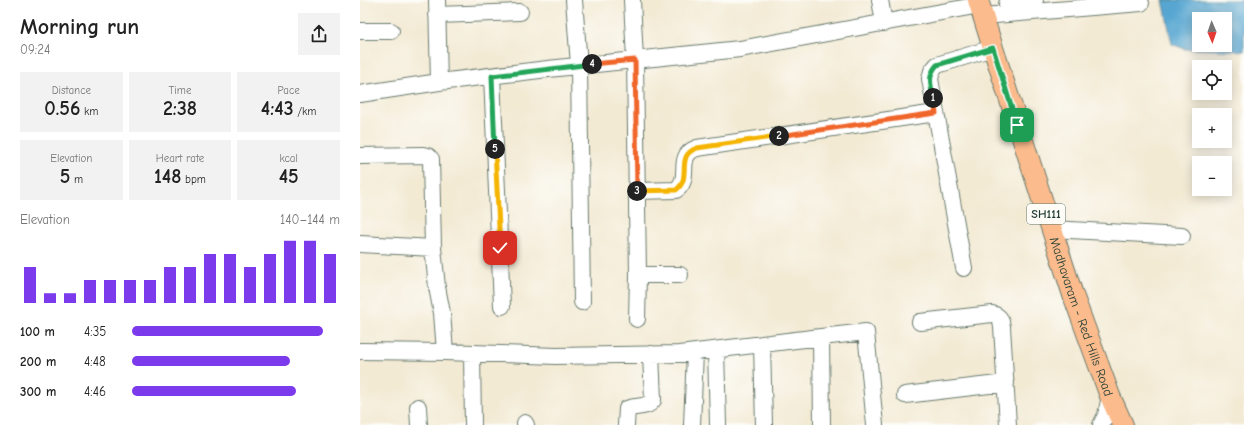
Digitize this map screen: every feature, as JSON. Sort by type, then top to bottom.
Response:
[{"type":"main road","name":"Madhavaram - Red Hills Road","points":[[984,9],[993,48],[1073,295],[1110,396],[1123,425]]},
{"type":"street","points":[[574,0],[579,65],[582,302]]},
{"type":"street","points":[[632,0],[635,60],[638,275],[637,319]]},
{"type":"street","points":[[880,0],[884,23]]},
{"type":"street","points":[[984,9],[1004,4],[1035,0]]},
{"type":"street","points":[[360,94],[439,82],[579,65],[740,49],[884,23],[984,9],[1141,3]]},
{"type":"street","points":[[439,82],[437,7],[520,12]]},
{"type":"street","points":[[360,31],[391,31]]},
{"type":"street","points":[[964,268],[930,78],[932,71],[937,65],[993,48]]},
{"type":"street","points":[[492,76],[502,306]]},
{"type":"street","points":[[637,191],[676,190],[682,185],[684,180],[685,157],[691,150],[697,148],[936,113]]},
{"type":"street","points":[[360,156],[422,155],[428,156],[431,159],[433,248],[437,287],[442,313],[445,352]]},
{"type":"street","points":[[1052,229],[1182,236]]},
{"type":"street","points":[[360,244],[433,248]]},
{"type":"street","points":[[638,275],[680,276]]},
{"type":"street","points":[[920,322],[992,314],[998,315],[1001,320],[1002,327],[1008,425]]},
{"type":"street","points":[[360,351],[556,356],[679,354],[866,332],[875,425]]},
{"type":"street","points":[[821,337],[822,425]]},
{"type":"street","points":[[762,344],[764,425]]},
{"type":"street","points":[[716,350],[718,425]]},
{"type":"street","points":[[692,425],[695,352]]},
{"type":"street","points":[[472,353],[473,425]]},
{"type":"street","points":[[626,425],[627,409],[631,407],[647,406],[653,400],[652,354]]},
{"type":"street","points":[[906,395],[1006,384]]},
{"type":"street","points":[[1101,425],[1106,415],[1110,396]]},
{"type":"street","points":[[418,408],[419,425]]},
{"type":"water","points":[[1163,0],[1244,0],[1244,51],[1232,51],[1232,12],[1192,12],[1192,49],[1185,49],[1172,44]]},
{"type":"route","points":[[500,248],[492,76],[579,65],[635,60],[637,191],[676,190],[680,188],[684,180],[685,157],[691,150],[697,148],[936,113],[930,78],[932,71],[937,65],[993,48],[1017,125]]}]
